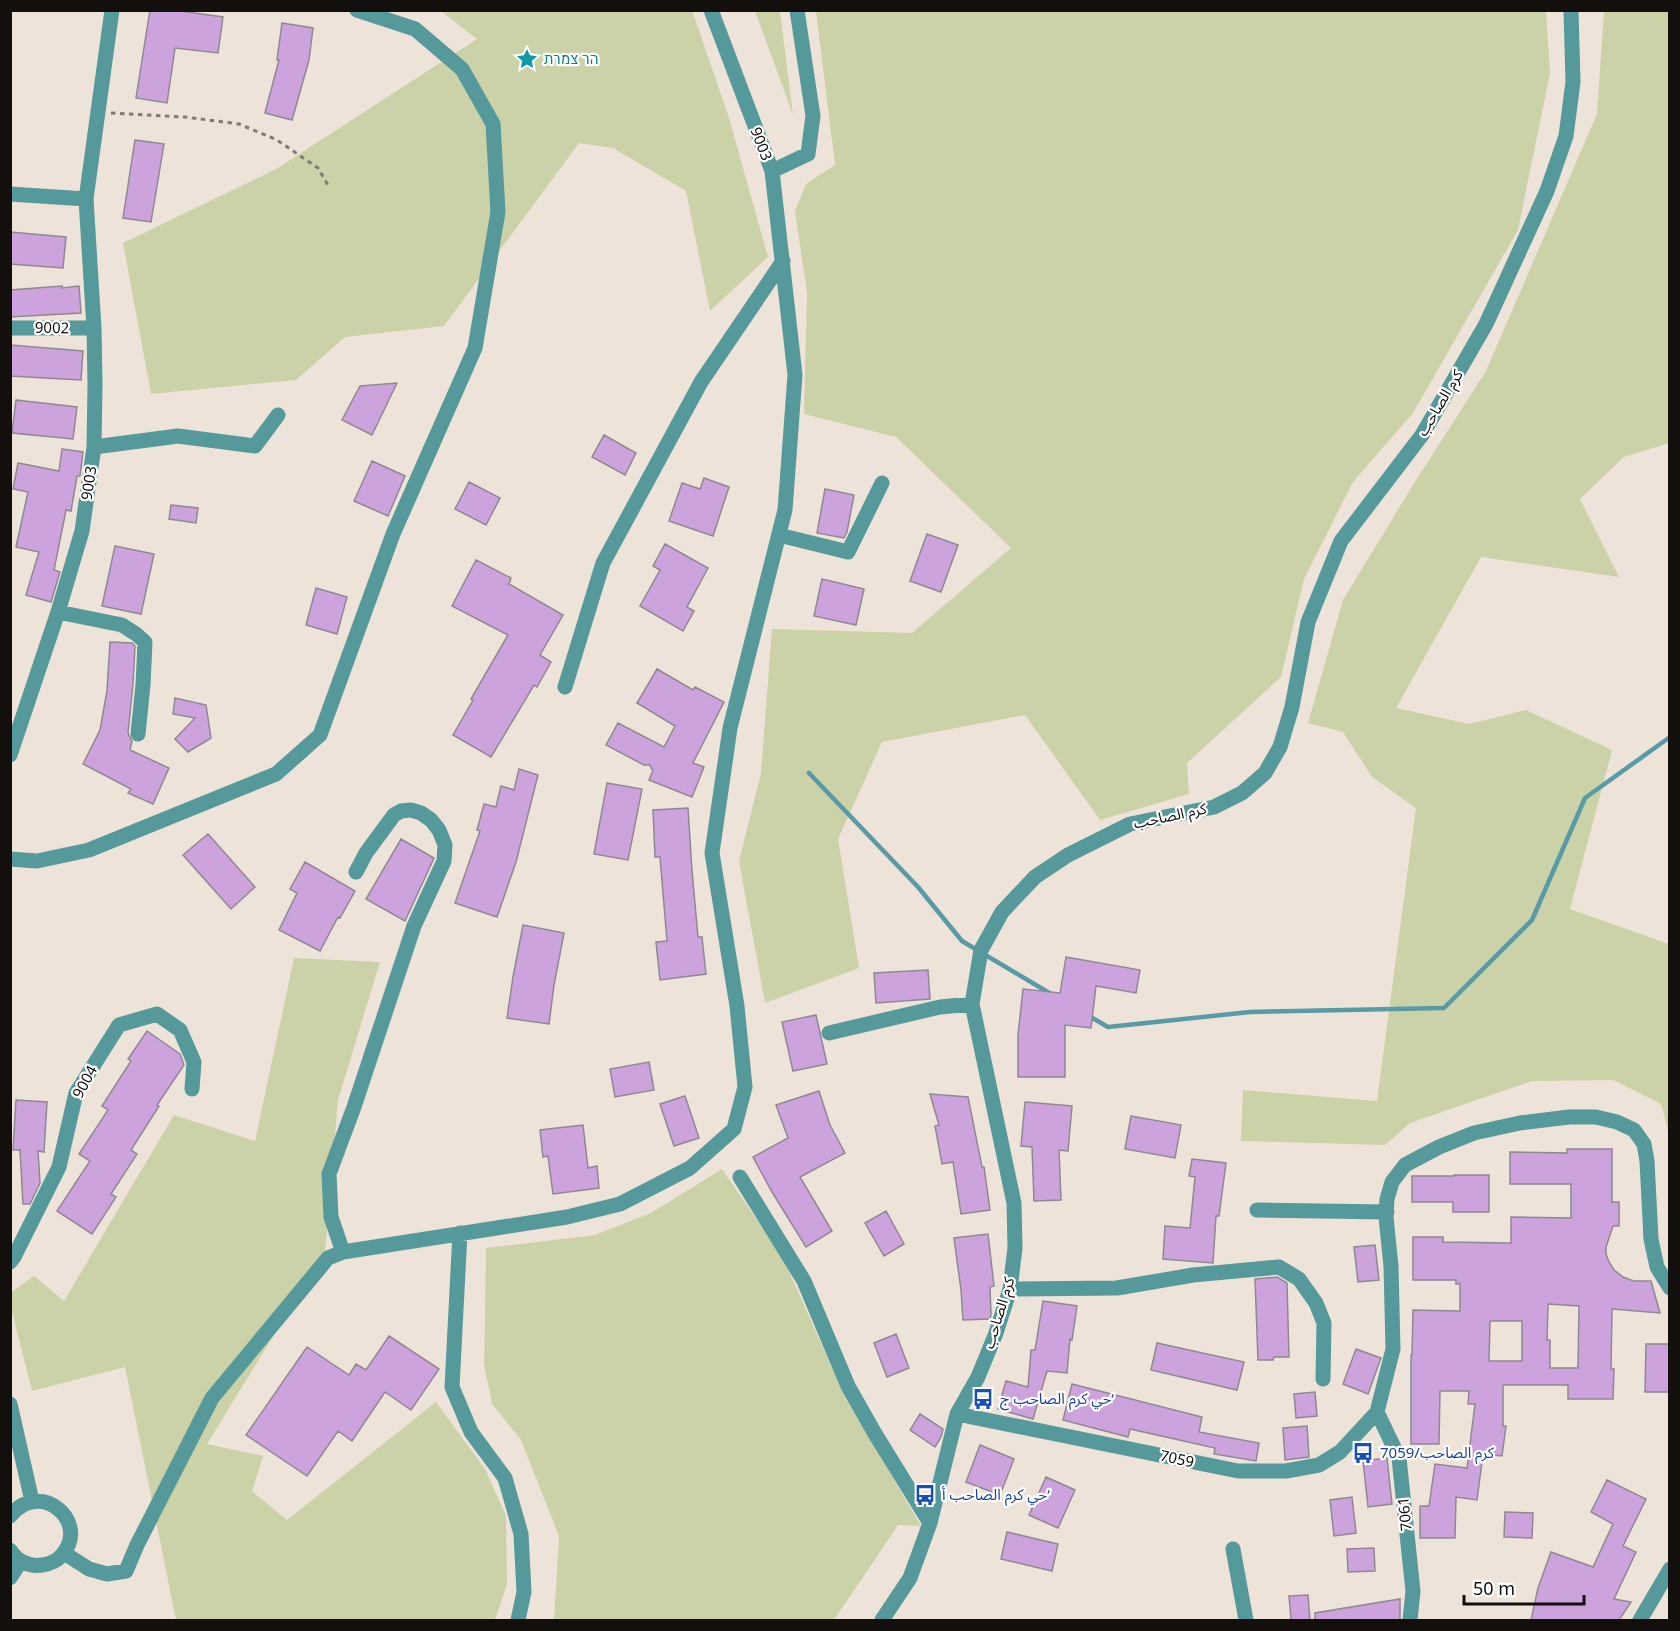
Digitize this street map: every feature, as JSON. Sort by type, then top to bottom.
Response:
[{"type":"street","name":"9003","points":[[12,744],[58,612],[82,531],[94,447],[96,384],[86,199],[112,10]]},
{"type":"street","points":[[10,859],[37,861],[89,850],[276,774],[320,735],[393,534],[475,348],[498,212],[493,124],[462,69],[415,29],[357,10]]},
{"type":"street","name":"9003","points":[[711,10],[772,171],[808,154],[811,138],[813,116],[797,10]]},
{"type":"street","name":"كرم الصاحب","points":[[882,1620],[910,1578],[930,1523],[957,1413],[978,1377],[1010,1289],[1015,1248],[1014,1203],[972,1004],[981,950],[1002,912],[1035,877],[1068,855],[1130,824],[1214,807],[1242,794],[1265,773],[1280,747],[1292,707],[1308,622],[1341,541],[1422,435],[1486,324],[1547,191],[1566,136],[1573,82],[1571,10]]},
{"type":"street","points":[[64,1553],[89,1569],[107,1574],[126,1571],[212,1398],[328,1258],[343,1252],[567,1217],[620,1204],[690,1168],[734,1129],[745,1086],[737,1006],[712,853],[730,728],[785,510],[795,375],[772,171]]},
{"type":"street","points":[[10,194],[86,199]]},
{"type":"street","points":[[565,687],[603,563],[701,382],[783,261]]},
{"type":"street","name":"9002","points":[[10,328],[94,328]]},
{"type":"street","points":[[94,447],[178,436],[255,446],[278,415]]},
{"type":"street","points":[[779,535],[848,552],[882,483]]},
{"type":"street","points":[[58,612],[122,625],[145,642],[138,734]]},
{"type":"street","points":[[343,1252],[331,1217],[330,1174],[414,926],[444,861],[445,845],[440,830],[421,813],[411,810],[401,811],[394,815],[366,853],[356,872]]},
{"type":"street","points":[[829,1033],[940,1007],[972,1004]]},
{"type":"street","name":"9004","points":[[10,1262],[59,1167],[76,1093],[120,1025],[157,1014],[180,1030],[194,1062],[192,1089]]},
{"type":"street","points":[[1377,1412],[1392,1349],[1387,1199],[1392,1182],[1405,1165],[1438,1146],[1474,1133],[1520,1123],[1569,1117],[1596,1118],[1617,1122],[1634,1130],[1644,1144],[1647,1161],[1651,1239],[1657,1267],[1670,1288]]},
{"type":"street","points":[[740,1177],[804,1281],[848,1386],[930,1523]]},
{"type":"street","points":[[1257,1210],[1387,1212]]},
{"type":"street","points":[[460,1233],[452,1388],[471,1432],[505,1478],[521,1534],[524,1592],[518,1620]]},
{"type":"street","points":[[1010,1289],[1117,1288],[1193,1275],[1279,1267],[1299,1279],[1316,1303],[1324,1323],[1323,1379]]},
{"type":"street","points":[[10,1404],[32,1501]]},
{"type":"street","name":"7059","points":[[957,1413],[1238,1471],[1286,1471],[1319,1465],[1340,1452],[1377,1412]]},
{"type":"street","name":"7061","points":[[1377,1412],[1399,1458],[1413,1591],[1410,1620]]},
{"type":"street","points":[[10,1516],[23,1504],[42,1501],[51,1504],[66,1516],[70,1535],[69,1544],[64,1553],[57,1560],[48,1564],[39,1566],[29,1564],[16,1555],[10,1578]]},
{"type":"street","points":[[1233,1549],[1246,1620]]},
{"type":"street","points":[[1640,1620],[1670,1569]]},
{"type":"path","points":[[98,112],[185,117],[239,124],[277,140],[318,168],[329,188]]},
{"type":"green space","points":[[692,10],[729,118],[768,257],[710,311],[686,191],[613,148],[579,143],[444,326],[345,337],[296,380],[151,394],[123,243],[276,169],[477,39],[441,11]]},
{"type":"green space","points":[[755,11],[780,11],[793,115]]},
{"type":"green space","points":[[816,11],[1546,11],[1550,73],[1518,230],[1413,413],[1353,482],[1304,579],[1281,677],[1187,763],[1189,794],[1100,820],[1025,715],[882,742],[838,839],[859,968],[765,1003],[739,861],[761,773],[772,629],[912,633],[1011,548],[896,437],[804,414],[807,292],[795,211],[806,184],[835,165]]},
{"type":"green space","points":[[1604,11],[1669,11],[1669,443],[1624,457],[1580,499],[1619,577],[1481,557],[1396,708],[1469,724],[1526,710],[1612,750],[1570,909],[1669,944],[1669,1134],[1661,1104],[1613,1080],[1532,1081],[1410,1123],[1385,1145],[1241,1141],[1243,1090],[1377,1101],[1416,808],[1372,777],[1343,732],[1308,723],[1343,600],[1486,371],[1597,114]]},
{"type":"green space","points":[[294,958],[380,962],[338,1100],[325,1252],[207,1444],[263,1456],[252,1491],[287,1520],[436,1402],[485,1469],[506,1516],[507,1584],[495,1620],[176,1620],[125,1367],[32,1391],[11,1308],[10,1293],[34,1276],[64,1301],[174,1115],[255,1141]]},
{"type":"green space","points":[[722,1169],[782,1256],[842,1390],[921,1526],[898,1525],[834,1620],[554,1620],[559,1536],[521,1440],[492,1404],[484,1364],[486,1248],[595,1235],[651,1213]]},
{"type":"building","points":[[150,10],[173,10],[223,17],[218,53],[175,48],[167,103],[136,98]]},
{"type":"building","points":[[282,23],[313,28],[309,60],[292,120],[265,113],[279,60],[277,60]]},
{"type":"building","points":[[135,140],[164,144],[151,222],[123,218]]},
{"type":"building","points":[[10,232],[66,237],[63,268],[10,264]]},
{"type":"building","points":[[62,286],[62,288],[79,286],[81,313],[10,317],[10,290]]},
{"type":"building","points":[[10,345],[83,351],[81,380],[10,376]]},
{"type":"building","points":[[397,383],[372,435],[342,420],[360,386]]},
{"type":"building","points":[[16,400],[77,407],[73,439],[12,433]]},
{"type":"building","points":[[604,435],[636,453],[625,475],[592,457]]},
{"type":"building","points":[[62,449],[83,452],[80,476],[77,476],[71,511],[66,510],[54,570],[60,572],[51,602],[26,595],[39,552],[16,547],[28,492],[13,489],[18,463],[59,471]]},
{"type":"building","points":[[372,461],[405,476],[388,516],[354,501]]},
{"type":"building","points":[[704,478],[729,487],[713,536],[669,521],[682,483],[700,489]]},
{"type":"building","points":[[469,482],[500,498],[486,525],[455,509]]},
{"type":"building","points":[[825,489],[854,495],[844,538],[817,533]]},
{"type":"building","points":[[171,505],[198,508],[196,523],[169,519]]},
{"type":"building","points":[[927,534],[958,545],[941,592],[910,581]]},
{"type":"building","points":[[665,544],[708,568],[687,607],[694,611],[683,631],[640,606],[660,570],[653,566]]},
{"type":"building","points":[[115,546],[154,554],[141,614],[102,606]]},
{"type":"building","points":[[476,560],[511,578],[509,584],[563,615],[540,655],[551,662],[537,687],[534,685],[491,757],[453,735],[508,635],[452,606]]},
{"type":"building","points":[[822,579],[864,589],[856,625],[814,616]]},
{"type":"building","points":[[316,588],[347,597],[337,634],[306,625]]},
{"type":"building","points":[[110,642],[132,643],[135,646],[128,733],[132,741],[130,750],[169,768],[153,804],[128,793],[131,789],[83,764],[100,730],[107,691]]},
{"type":"building","points":[[657,669],[693,690],[695,687],[724,702],[693,763],[704,767],[692,797],[649,780],[653,770],[650,765],[644,765],[606,745],[618,723],[664,747],[675,726],[637,703]]},
{"type":"building","points":[[175,698],[206,705],[211,738],[188,752],[175,739],[195,718],[173,714]]},
{"type":"building","points":[[519,769],[538,775],[516,862],[497,917],[455,903],[480,831],[477,830],[484,804],[496,807],[501,786],[514,790]]},
{"type":"building","points":[[607,783],[642,789],[628,860],[594,854]]},
{"type":"building","points":[[688,808],[698,937],[702,937],[706,974],[660,980],[656,942],[667,941],[660,857],[655,857],[653,810]]},
{"type":"building","points":[[208,834],[255,887],[231,909],[183,855]]},
{"type":"building","points":[[401,839],[434,858],[405,921],[366,899]]},
{"type":"building","points":[[305,862],[355,891],[320,951],[279,930],[297,893],[290,889]]},
{"type":"building","points":[[523,925],[564,933],[549,1024],[507,1018]]},
{"type":"building","points":[[1066,957],[1140,970],[1136,993],[1096,986],[1091,1028],[1065,1025],[1065,1077],[1018,1077],[1018,1035],[1023,989],[1060,993]]},
{"type":"building","points":[[928,970],[930,999],[876,1003],[874,973]]},
{"type":"building","points":[[816,1015],[827,1064],[793,1071],[782,1022]]},
{"type":"building","points":[[147,1031],[180,1054],[184,1065],[131,1150],[137,1154],[111,1194],[116,1197],[92,1234],[57,1211],[90,1161],[79,1154],[108,1110],[102,1106],[131,1061],[128,1059]]},
{"type":"building","points":[[649,1062],[654,1090],[615,1097],[610,1069]]},
{"type":"building","points":[[819,1091],[830,1125],[845,1153],[800,1177],[832,1231],[806,1247],[753,1157],[788,1138],[776,1105]]},
{"type":"building","points":[[930,1094],[968,1097],[982,1167],[984,1167],[990,1210],[961,1214],[953,1162],[942,1164],[935,1126],[939,1125]]},
{"type":"building","points":[[685,1096],[699,1138],[674,1146],[660,1104]]},
{"type":"building","points":[[16,1100],[47,1102],[44,1152],[38,1151],[40,1183],[30,1204],[23,1204],[20,1150],[13,1150]]},
{"type":"building","points":[[1025,1102],[1072,1106],[1068,1151],[1059,1150],[1061,1200],[1034,1201],[1032,1147],[1021,1146]]},
{"type":"building","points":[[1131,1116],[1181,1125],[1175,1158],[1125,1149]]},
{"type":"building","points":[[583,1125],[588,1168],[597,1166],[599,1188],[553,1194],[548,1156],[543,1157],[540,1130]]},
{"type":"building","points":[[1567,1149],[1612,1149],[1612,1202],[1619,1202],[1619,1226],[1613,1226],[1606,1254],[1614,1270],[1623,1277],[1634,1281],[1651,1281],[1660,1313],[1612,1309],[1613,1399],[1568,1399],[1568,1385],[1503,1385],[1503,1426],[1506,1426],[1502,1456],[1483,1454],[1477,1500],[1456,1497],[1455,1538],[1420,1538],[1420,1506],[1429,1506],[1435,1464],[1467,1468],[1475,1404],[1468,1404],[1469,1391],[1440,1391],[1439,1444],[1411,1444],[1413,1310],[1460,1311],[1460,1284],[1456,1284],[1456,1280],[1413,1280],[1413,1237],[1443,1237],[1443,1242],[1511,1243],[1511,1217],[1571,1218],[1571,1184],[1510,1184],[1510,1152],[1567,1153]],"holes":[[[1548,1304],[1579,1306],[1578,1368],[1550,1368],[1550,1340],[1547,1340]],[[1490,1321],[1522,1321],[1522,1361],[1489,1361]]]},
{"type":"building","points":[[1192,1159],[1226,1163],[1219,1216],[1216,1216],[1213,1263],[1163,1259],[1165,1226],[1190,1228],[1195,1177],[1189,1176]]},
{"type":"building","points":[[1489,1175],[1489,1212],[1453,1212],[1453,1202],[1412,1202],[1412,1176]]},
{"type":"building","points":[[886,1211],[904,1244],[884,1256],[865,1223]]},
{"type":"building","points":[[988,1234],[994,1286],[990,1287],[990,1319],[963,1320],[954,1238]]},
{"type":"building","points":[[1375,1245],[1379,1280],[1358,1282],[1354,1247]]},
{"type":"building","points":[[1277,1277],[1287,1283],[1289,1357],[1258,1360],[1255,1279]]},
{"type":"building","points":[[1043,1301],[1077,1306],[1072,1340],[1070,1339],[1067,1373],[1047,1371],[1033,1419],[998,1409],[1006,1381],[1028,1387],[1031,1350],[1035,1350]]},
{"type":"building","points":[[896,1334],[909,1368],[887,1377],[874,1343]]},
{"type":"building","points":[[389,1336],[439,1369],[411,1410],[385,1392],[352,1441],[338,1431],[307,1476],[246,1435],[307,1347],[349,1375],[356,1364],[366,1370]]},
{"type":"building","points":[[1157,1343],[1244,1362],[1237,1390],[1151,1370]]},
{"type":"building","points":[[1646,1344],[1670,1344],[1670,1392],[1645,1392]]},
{"type":"building","points":[[1356,1349],[1381,1358],[1368,1394],[1343,1384]]},
{"type":"building","points":[[1072,1384],[1202,1417],[1199,1432],[1259,1443],[1256,1461],[1214,1454],[1215,1448],[1130,1429],[1128,1437],[1063,1420]]},
{"type":"building","points":[[1315,1392],[1317,1416],[1296,1418],[1294,1394]]},
{"type":"building","points":[[920,1414],[943,1429],[935,1447],[910,1430]]},
{"type":"building","points":[[1307,1426],[1309,1457],[1285,1460],[1283,1428]]},
{"type":"building","points":[[980,1445],[1014,1459],[1000,1495],[966,1482]]},
{"type":"building","points":[[1387,1458],[1392,1504],[1368,1507],[1363,1461]]},
{"type":"building","points":[[1046,1477],[1075,1490],[1058,1528],[1029,1515]]},
{"type":"building","points":[[1607,1480],[1646,1499],[1623,1546],[1636,1552],[1614,1599],[1631,1602],[1619,1620],[1531,1620],[1538,1588],[1551,1552],[1593,1567],[1613,1524],[1591,1512]]},
{"type":"building","points":[[1352,1497],[1356,1533],[1334,1536],[1330,1500]]},
{"type":"building","points":[[1505,1512],[1533,1513],[1532,1538],[1504,1537]]},
{"type":"building","points":[[1007,1532],[1058,1544],[1052,1571],[1001,1559]]},
{"type":"building","points":[[1374,1548],[1375,1571],[1348,1572],[1347,1549]]},
{"type":"building","points":[[1308,1595],[1310,1620],[1291,1620],[1289,1596]]},
{"type":"building","points":[[1400,1599],[1400,1620],[1315,1620],[1315,1613]]},
{"type":"waterway","points":[[1089,1016],[1108,1027],[1250,1012],[1444,1008],[1532,920],[1585,798],[1670,737]]},
{"type":"waterway","points":[[809,773],[918,887],[962,941],[1051,994]]},
{"type":"place","name":"הר צמרת","points":[[527,59]]},
{"type":"place","name":"حي كرم الصاحب ج‘","points":[[983,1399]]},
{"type":"place","name":"كرم الصاحب/7059","points":[[1363,1453]]},
{"type":"place","name":"حي كرم الصاحب أ‘","points":[[925,1495]]}]
